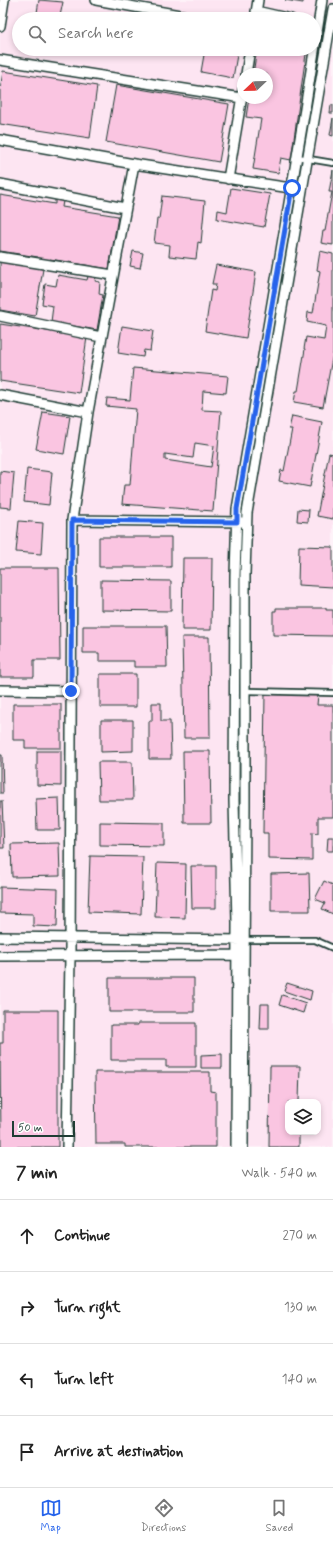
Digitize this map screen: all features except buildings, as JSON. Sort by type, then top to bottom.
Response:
[{"type":"street","points":[[0,26],[4,0]]},
{"type":"street","points":[[96,0],[163,12]]},
{"type":"street","points":[[256,12],[258,0]]},
{"type":"street","points":[[319,12],[322,0]]},
{"type":"street","points":[[241,940],[234,801],[235,575],[242,522],[247,513],[333,10]]},
{"type":"street","points":[[321,25],[330,28]]},
{"type":"street","points":[[247,68],[249,56]]},
{"type":"street","points":[[236,1147],[245,691],[244,574],[240,494],[292,188],[311,56]]},
{"type":"street","points":[[0,60],[237,93]]},
{"type":"street","points":[[228,178],[240,104]]},
{"type":"street","points":[[0,140],[134,164],[302,190]]},
{"type":"street","points":[[67,1147],[70,956],[72,520],[101,337],[134,164]]},
{"type":"street","points":[[0,184],[126,208]]},
{"type":"street","points":[[0,257],[113,275]]},
{"type":"street","points":[[0,316],[101,337]]},
{"type":"street","points":[[0,395],[88,412]]},
{"type":"street","points":[[72,520],[242,522]]},
{"type":"street","points":[[0,690],[71,691]]},
{"type":"street","points":[[0,938],[241,940]]},
{"type":"street","points":[[0,956],[240,955]]},
{"type":"street","points":[[240,955],[243,1147]]},
{"type":"lane","points":[[297,157],[333,163]]},
{"type":"lane","points":[[245,691],[333,693]]},
{"type":"lane","points":[[241,940],[315,940],[333,948]]},
{"type":"shaded area","points":[[0,0],[333,0],[333,1147],[0,1147]]},
{"type":"route","points":[[71,691],[72,520],[237,522],[237,509],[292,188]]}]
